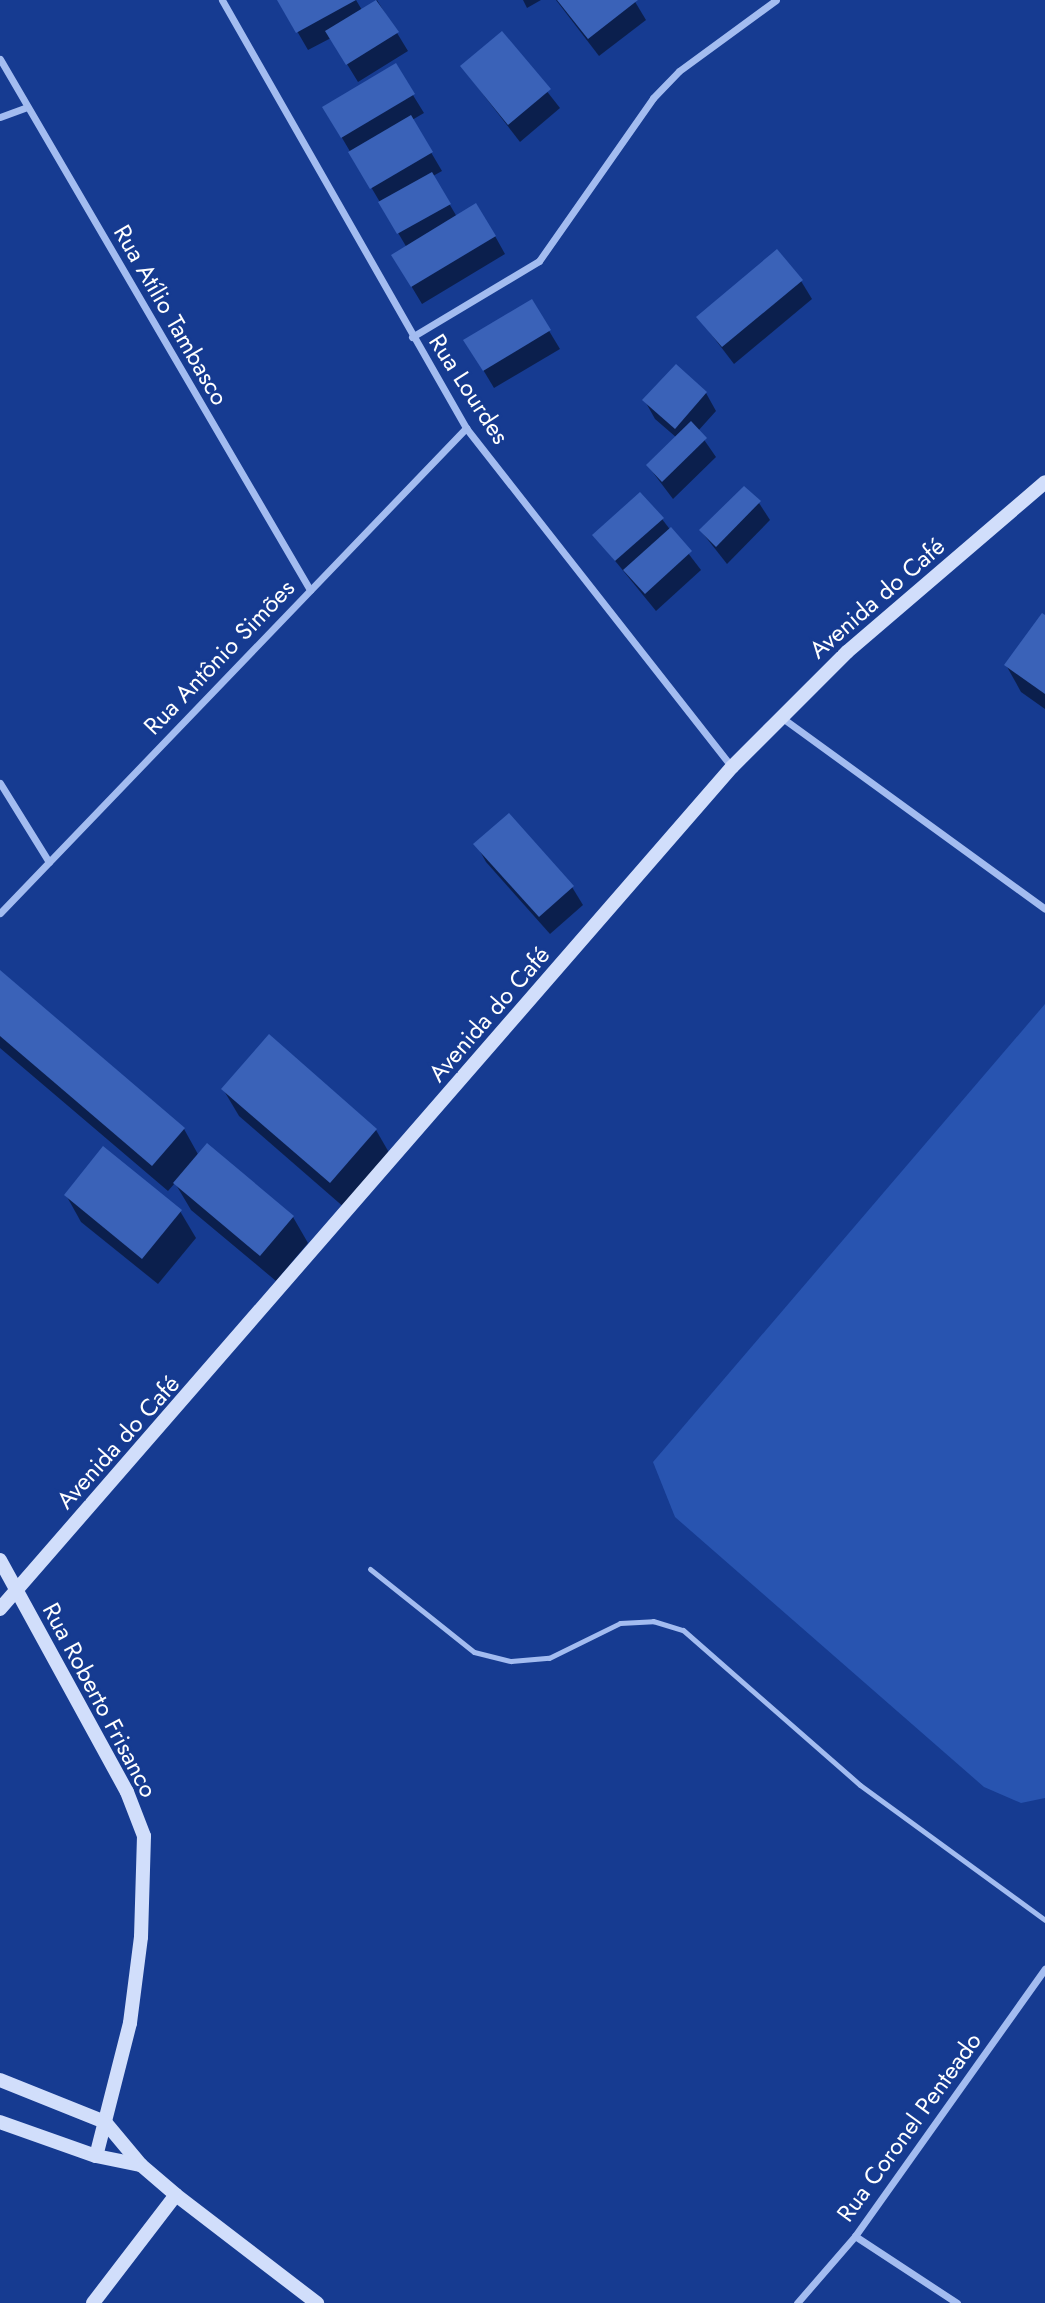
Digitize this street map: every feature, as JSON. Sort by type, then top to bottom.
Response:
[{"type":"street","name":"Rua Lourdes","points":[[222,0],[466,428],[732,767]]},
{"type":"street","points":[[412,337],[539,261],[653,98],[679,71],[776,0]]},
{"type":"street","name":"Rua Atílio Tambasco","points":[[0,59],[310,590]]},
{"type":"street","points":[[0,117],[27,107]]},
{"type":"street","name":"Rua Antônio Simões","points":[[0,913],[466,428]]},
{"type":"street","name":"Avenida do Café","points":[[0,1609],[732,767],[847,652],[1045,482]]},
{"type":"street","points":[[781,717],[1045,909]]},
{"type":"street","points":[[0,783],[49,862]]},
{"type":"street","name":"Rua Roberto Frisanco","points":[[0,1560],[127,1792],[144,1836],[141,1937],[131,2023],[96,2156]]},
{"type":"street","name":"Rua Coronel Penteado","points":[[797,2303],[855,2236],[1045,1969]]},
{"type":"street","points":[[0,2080],[105,2122],[141,2165],[176,2196],[317,2303]]},
{"type":"street","points":[[0,2122],[96,2156],[141,2165]]},
{"type":"street","points":[[93,2303],[176,2196]]},
{"type":"street","points":[[855,2236],[957,2303]]},
{"type":"lane","points":[[370,1569],[474,1652],[511,1661],[548,1658],[620,1623],[653,1622],[683,1630],[860,1784],[1045,1920]]},
{"type":"shaded area","points":[[1045,1004],[1045,1798],[1021,1803],[984,1787],[675,1517],[653,1462]]},
{"type":"building","points":[[277,0],[356,0],[296,33]]},
{"type":"building","points":[[376,0],[399,32],[346,65],[325,31]]},
{"type":"building","points":[[557,0],[638,0],[588,39]]},
{"type":"building","points":[[502,31],[551,89],[508,125],[460,66]]},
{"type":"building","points":[[396,63],[415,94],[341,138],[322,107]]},
{"type":"building","points":[[411,115],[433,152],[370,189],[348,152]]},
{"type":"building","points":[[432,172],[451,204],[397,234],[378,202]]},
{"type":"building","points":[[476,203],[496,236],[411,287],[391,255]]},
{"type":"building","points":[[777,249],[803,280],[722,347],[696,317]]},
{"type":"building","points":[[532,299],[551,330],[483,371],[463,340]]},
{"type":"building","points":[[676,364],[707,392],[675,429],[642,400]]},
{"type":"building","points":[[691,421],[707,438],[662,482],[646,465]]},
{"type":"building","points":[[744,486],[761,501],[716,547],[699,530]]},
{"type":"building","points":[[640,492],[664,518],[615,561],[592,535]]},
{"type":"building","points":[[671,527],[692,551],[645,594],[623,570]]},
{"type":"building","points":[[1042,613],[1045,615],[1045,694],[1004,665]]},
{"type":"building","points":[[509,813],[574,886],[539,917],[473,844]]},
{"type":"building","points":[[0,970],[185,1128],[152,1166],[0,1036]]},
{"type":"building","points":[[269,1034],[377,1129],[330,1183],[221,1089]]},
{"type":"building","points":[[207,1143],[294,1216],[260,1256],[173,1183]]},
{"type":"building","points":[[103,1146],[182,1210],[142,1259],[64,1195]]}]
